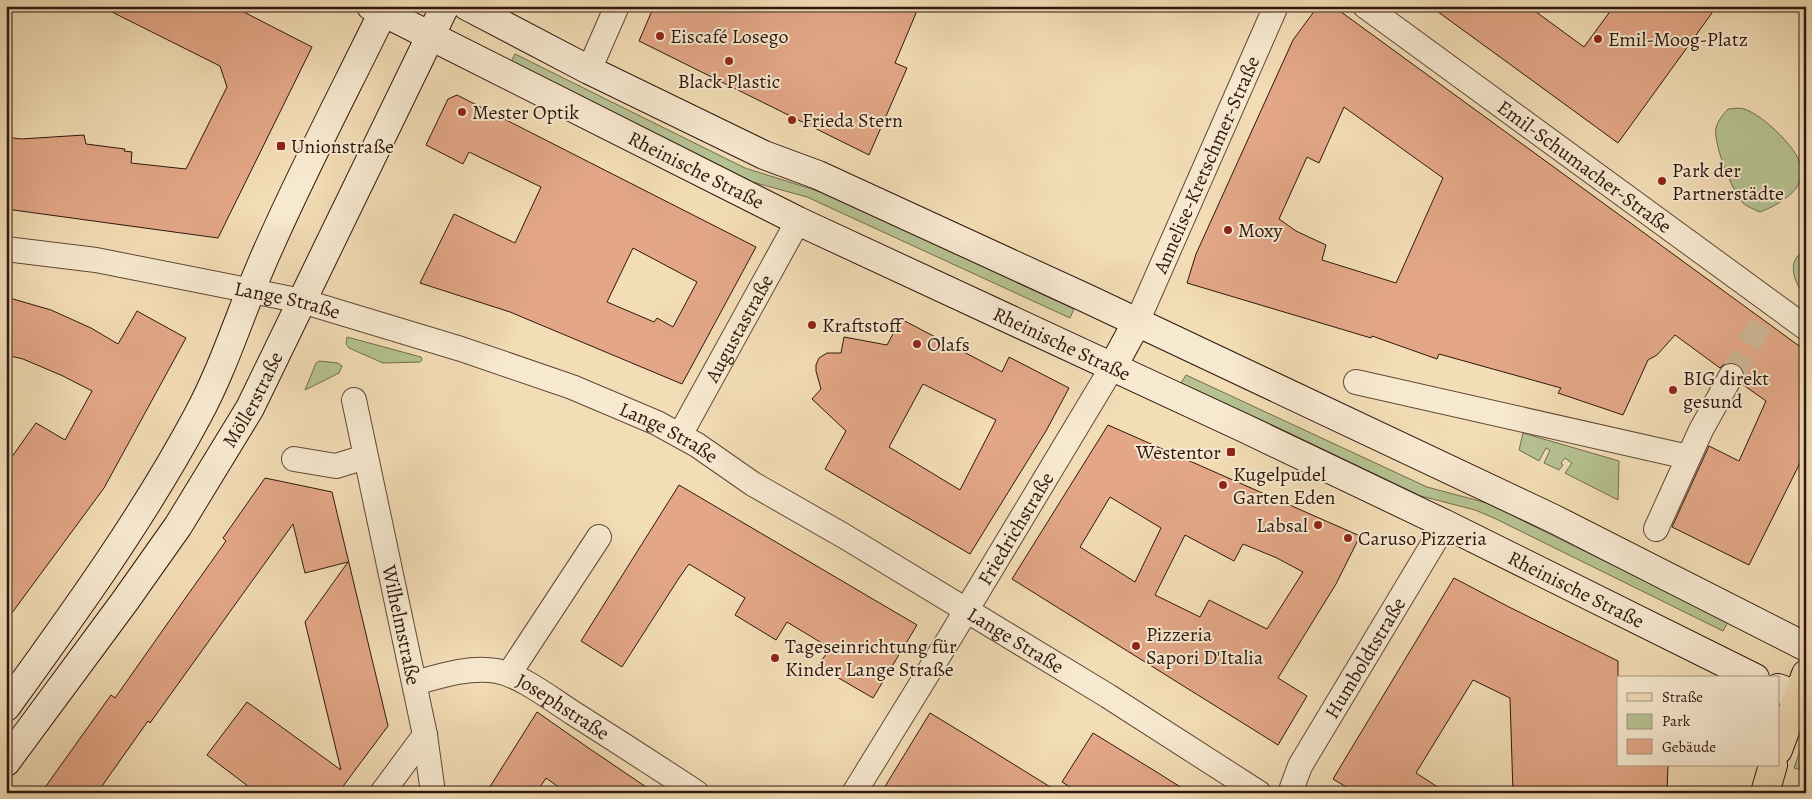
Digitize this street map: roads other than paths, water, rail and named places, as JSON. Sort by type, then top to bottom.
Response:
[{"type":"main road","name":"Möllerstraße","points":[[6,762],[178,526],[250,408],[445,6]]},
{"type":"main road","points":[[467,6],[589,70],[764,155],[818,175],[1137,322],[1554,520],[1806,648]]},
{"type":"main road","name":"Möllerstraße","points":[[6,707],[65,626],[171,464],[200,413],[270,245],[380,8]]},
{"type":"main road","name":"Rheinische Straße","points":[[380,8],[431,37],[798,221],[1113,366],[1445,524],[1751,676]]},
{"type":"main road","points":[[1113,366],[1137,322]]},
{"type":"main road","points":[[1780,743],[1797,688]]},
{"type":"street","points":[[589,70],[617,6]]},
{"type":"street","name":"Annelise-Kretschmer-Straße","points":[[1137,322],[1276,6]]},
{"type":"street","name":"Emil-Schumacher-Straße","points":[[1365,6],[1598,175],[1768,312],[1806,328]]},
{"type":"street","name":"Augustastraße","points":[[680,435],[798,221]]},
{"type":"street","name":"Lange Straße","points":[[6,248],[96,260],[302,301],[453,346],[572,387],[657,423],[680,435],[753,484],[967,610],[1108,696],[1258,793]]},
{"type":"street","name":"Friedrichstraße","points":[[854,793],[967,610],[1113,366]]},
{"type":"street","points":[[1656,529],[1701,430],[1731,376]]},
{"type":"street","points":[[1356,382],[1688,457]]},
{"type":"street","name":"Wilhelmstraße","points":[[354,400],[425,735],[433,793]]},
{"type":"street","points":[[294,459],[336,466],[365,457]]},
{"type":"street","name":"Humboldtstraße","points":[[1290,793],[1300,766],[1445,524]]},
{"type":"street","points":[[509,674],[599,537]]},
{"type":"street","name":"Josephstraße","points":[[414,683],[473,671],[494,671],[509,674],[543,693],[697,793]]},
{"type":"street","points":[[382,793],[425,735]]},
{"type":"tunnel","points":[[1731,376],[1763,320]]},
{"type":"place","name":"Eiscafé Losego","points":[[660,36]]},
{"type":"place","name":"Emil-Moog-Platz","points":[[1598,39]]},
{"type":"place","name":"Black Plastic","points":[[729,61]]},
{"type":"place","name":"Mester Optik","points":[[462,112]]},
{"type":"place","name":"Frieda Stern","points":[[792,120]]},
{"type":"place","name":"Unionstraße","points":[[281,146]]},
{"type":"place","name":"Park der Partnerstädte","points":[[1662,181]]},
{"type":"place","name":"Moxy","points":[[1228,230]]},
{"type":"place","name":"Kraftstoff","points":[[812,325]]},
{"type":"place","name":"Olafs","points":[[917,344]]},
{"type":"place","name":"BIG direkt gesund","points":[[1673,390]]},
{"type":"place","name":"Westentor","points":[[1231,452]]},
{"type":"place","name":"Kugelpudel Garten Eden","points":[[1223,485]]},
{"type":"place","name":"Labsal","points":[[1318,525]]},
{"type":"place","name":"Caruso Pizzeria","points":[[1348,538]]},
{"type":"place","name":"Pizzeria Sapori D'Italia","points":[[1136,646]]},
{"type":"place","name":"Tageseinrichtung für Kinder Lange Straße","points":[[775,658]]}]
